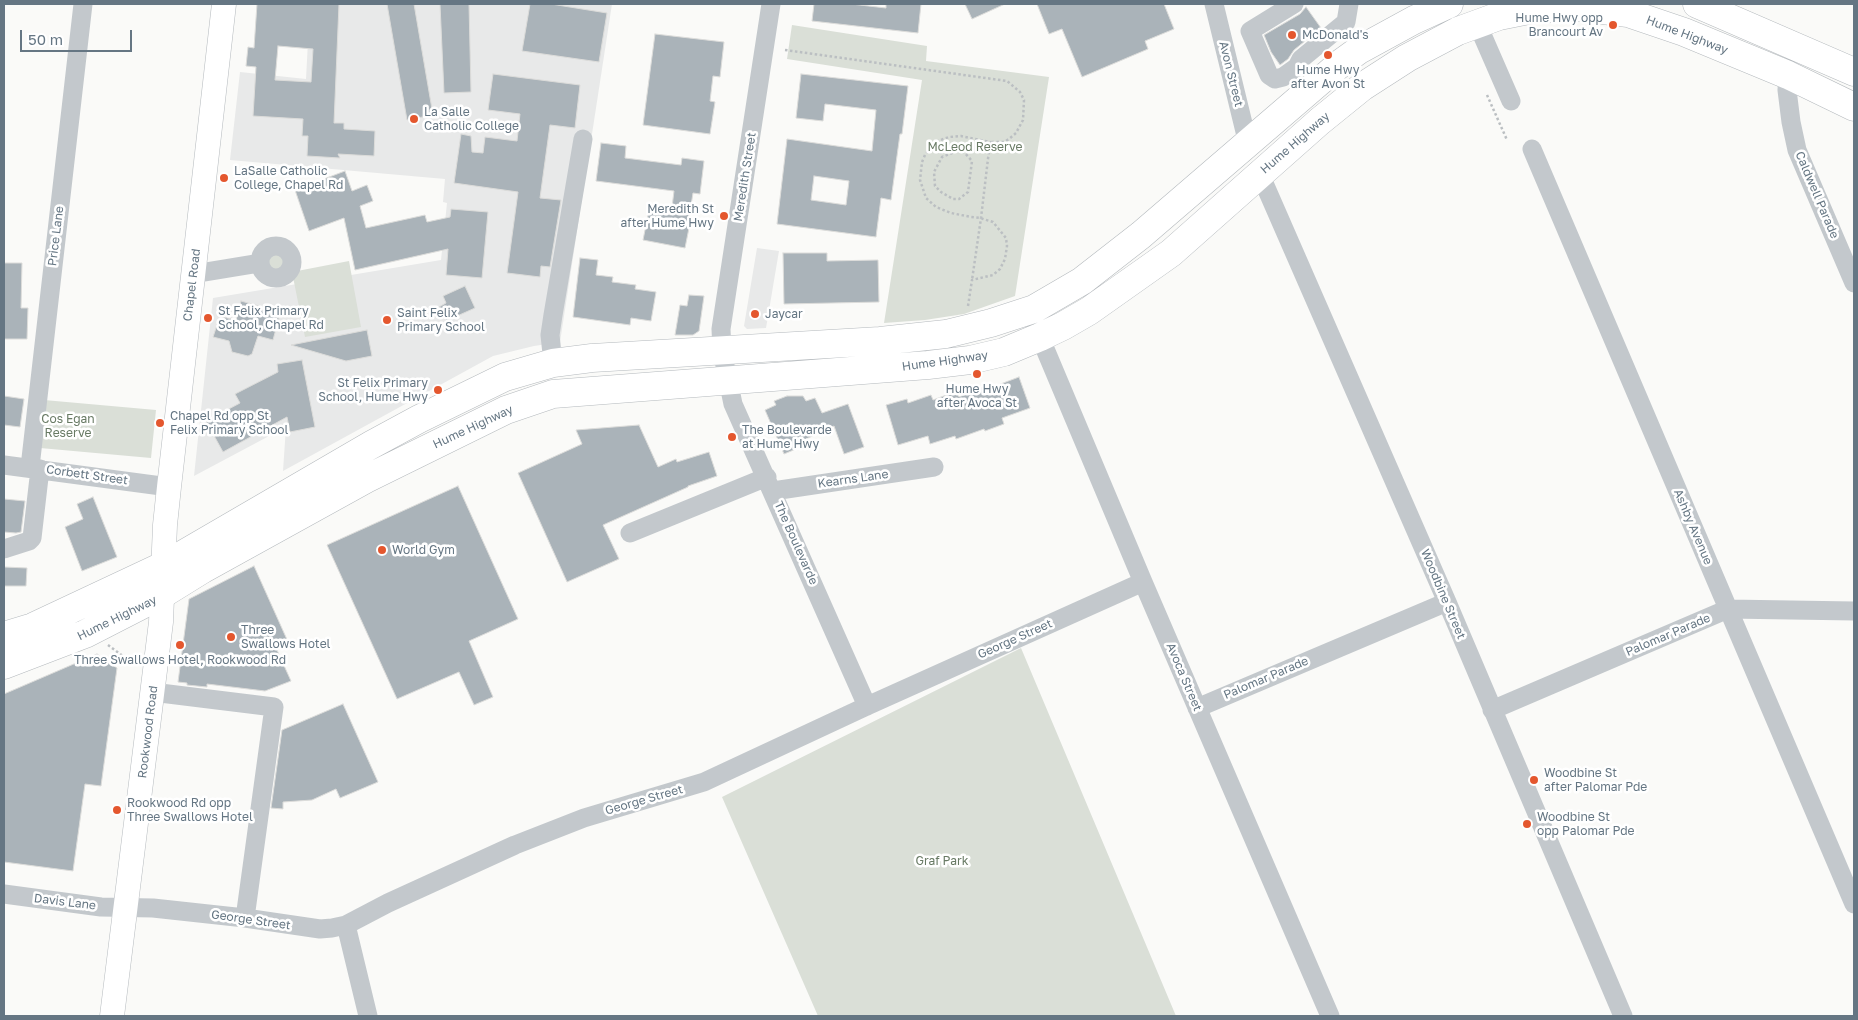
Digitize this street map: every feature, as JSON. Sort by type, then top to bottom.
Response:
[{"type":"highway","name":"Hume Highway","points":[[4,636],[33,627],[163,566],[419,419],[505,377],[553,363],[592,358],[880,341],[946,334],[991,323],[1034,309],[1082,281],[1141,235],[1341,63],[1359,50],[1414,20],[1449,4]]},
{"type":"highway","points":[[1696,4],[1854,72]]},
{"type":"highway","name":"Hume Highway","points":[[4,665],[85,634],[161,596],[203,569],[366,479],[506,410],[558,394],[928,365],[970,360],[1004,352],[1063,326],[1089,311],[1164,258],[1362,87],[1407,58],[1458,31],[1477,24],[1534,8],[1629,8],[1788,75],[1854,106]]},
{"type":"highway","points":[[553,363],[558,394]]},
{"type":"main road","name":"Chapel Road","points":[[163,566],[169,487],[224,4]]},
{"type":"main road","name":"Rookwood Road","points":[[112,1016],[161,622],[163,566]]},
{"type":"street","name":"Price Lane","points":[[4,549],[29,541],[32,538],[35,468],[82,4]]},
{"type":"street","name":"Meredith Street","points":[[727,380],[722,351],[721,329],[771,4]]},
{"type":"street","name":"Avon Street","points":[[1214,4],[1248,144]]},
{"type":"street","points":[[1294,4],[1250,31],[1269,75],[1275,79],[1283,77],[1297,67],[1301,59],[1346,22],[1349,4]]},
{"type":"street","points":[[1336,31],[1340,4]]},
{"type":"street","points":[[1477,24],[1511,101]]},
{"type":"street","name":"Caldwell Parade","points":[[1788,75],[1787,90],[1797,150],[1854,283]]},
{"type":"street","points":[[553,363],[550,335],[583,139]]},
{"type":"street","name":"Ashby Avenue","points":[[1532,149],[1854,904]]},
{"type":"street","name":"Woodbine Street","points":[[1260,174],[1311,288],[1623,1016]]},
{"type":"street","points":[[193,274],[260,263]]},
{"type":"street","name":"Avoca Street","points":[[1040,336],[1143,582],[1330,1016]]},
{"type":"street","name":"The Boulevarde","points":[[727,380],[734,404],[867,706]]},
{"type":"street","name":"Corbett Street","points":[[4,465],[169,487]]},
{"type":"street","name":"Kearns Lane","points":[[630,533],[770,484],[934,467]]},
{"type":"street","name":"George Street","points":[[126,907],[245,918],[320,929],[346,925],[388,903],[515,845],[584,818],[704,782],[867,706],[1143,582]]},
{"type":"street","name":"Palomar Parade","points":[[1197,708],[1446,602]]},
{"type":"street","name":"Palomar Parade","points":[[1492,710],[1728,609],[1854,611]]},
{"type":"street","points":[[152,692],[274,708],[245,918]]},
{"type":"street","name":"Davis Lane","points":[[4,894],[101,907],[126,907]]},
{"type":"street","points":[[346,925],[368,1016]]},
{"type":"path","points":[[785,50],[1007,81],[1020,92],[1024,100],[1023,120],[1016,133],[1009,139],[1004,142],[990,142],[961,136],[949,137],[937,142],[925,154],[922,162],[920,180],[926,198],[936,207],[951,213],[993,222],[1006,238],[1005,259],[1000,269],[992,275],[972,280]]},
{"type":"path","points":[[1487,95],[1507,140]]},
{"type":"path","points":[[937,142],[944,156]]},
{"type":"path","points":[[968,306],[990,142]]},
{"type":"path","points":[[964,152],[972,161],[968,192],[959,199],[947,197],[935,186],[934,172],[944,156],[964,152]]},
{"type":"path","points":[[103,641],[131,662]]},
{"type":"shaded area","points":[[310,4],[612,4],[560,342],[493,356],[283,471],[286,427],[194,476],[213,298],[441,260],[447,203],[443,202],[445,179],[230,160],[240,72],[306,79]]},
{"type":"shaded area","points":[[757,248],[779,251],[766,328],[747,329],[744,326]]},
{"type":"green space","name":"McLeod Reserve","points":[[792,25],[927,46],[926,61],[1049,77],[1015,296],[964,314],[925,320],[884,323],[922,80],[787,59]]},
{"type":"green space","points":[[272,253],[280,253],[285,258],[283,269],[272,271],[267,266],[267,258]]},
{"type":"green space","points":[[349,261],[361,327],[305,337],[292,272]]},
{"type":"green space","name":"Cos Egan Reserve","points":[[44,400],[156,410],[151,458],[40,448]]},
{"type":"green space","name":"Graf Park","points":[[1021,648],[1176,1016],[818,1016],[722,797]]},
{"type":"building","points":[[257,4],[339,4],[334,123],[344,123],[344,129],[375,131],[374,156],[338,154],[340,158],[307,156],[308,136],[302,136],[303,119],[253,116],[256,67],[246,66],[248,47],[254,48]],"holes":[[[278,46],[313,49],[311,82],[275,80]]]},
{"type":"building","points":[[387,4],[414,4],[433,115],[407,120]]},
{"type":"building","points":[[440,4],[469,4],[471,92],[444,93]]},
{"type":"building","points":[[530,4],[551,4],[607,13],[599,62],[522,51]]},
{"type":"building","points":[[814,4],[851,4],[886,8],[886,4],[921,4],[918,33],[812,21]]},
{"type":"building","points":[[965,4],[1005,4],[972,19]]},
{"type":"building","points":[[1037,4],[1164,4],[1174,29],[1145,41],[1148,49],[1082,77],[1062,29],[1049,34]]},
{"type":"building","name":"McDonald's","points":[[1306,7],[1321,28],[1294,50],[1288,59],[1280,65],[1271,52],[1264,35],[1300,14]]},
{"type":"building","points":[[655,34],[724,42],[720,77],[713,76],[710,101],[715,102],[710,134],[643,125]]},
{"type":"building","points":[[493,74],[580,85],[575,128],[550,125],[540,198],[561,200],[550,267],[541,266],[540,277],[507,273],[518,192],[454,183],[461,134],[471,136],[472,152],[483,153],[485,137],[517,141],[520,114],[488,110]]},
{"type":"building","points":[[801,74],[908,86],[891,200],[881,198],[876,237],[777,224],[787,139],[872,151],[876,110],[825,104],[823,121],[796,118]],"holes":[[[814,176],[849,181],[846,205],[811,200]]]},
{"type":"building","points":[[601,143],[626,146],[625,158],[681,165],[682,158],[704,161],[700,194],[693,193],[689,218],[691,218],[685,248],[643,240],[649,210],[671,215],[674,191],[596,181]]},
{"type":"building","points":[[345,171],[352,191],[367,185],[373,201],[360,206],[366,228],[425,215],[427,222],[450,217],[451,209],[488,212],[482,278],[446,275],[448,249],[355,270],[344,218],[309,231],[295,190]]},
{"type":"building","points":[[783,253],[827,253],[827,261],[878,260],[879,302],[784,304]]},
{"type":"building","points":[[580,258],[598,260],[596,275],[613,277],[612,282],[636,285],[635,289],[656,292],[651,321],[631,318],[630,325],[573,317]]},
{"type":"building","points":[[4,263],[22,263],[21,308],[28,308],[27,339],[4,339]]},
{"type":"building","points":[[465,286],[475,308],[446,321],[439,307],[446,303],[443,296]]},
{"type":"building","points":[[689,295],[704,296],[699,331],[693,335],[675,335],[680,305],[687,306]]},
{"type":"building","points":[[241,301],[259,306],[264,313],[279,318],[273,340],[258,336],[252,354],[248,356],[232,352],[229,341],[213,337],[219,319],[223,317],[236,320]]},
{"type":"building","points":[[367,330],[372,356],[346,361],[291,345]]},
{"type":"building","points":[[302,360],[315,427],[290,432],[287,417],[223,452],[206,421],[240,403],[235,394],[278,372],[277,364]]},
{"type":"building","points":[[1019,377],[1030,408],[1002,418],[1004,424],[956,439],[955,436],[930,444],[928,436],[898,445],[886,405],[907,399],[908,403],[931,395],[933,400],[957,391],[959,397],[988,385],[990,388]]},
{"type":"building","points":[[4,396],[24,399],[20,427],[4,425]]},
{"type":"building","points":[[787,396],[803,396],[806,401],[815,398],[822,413],[848,404],[864,447],[844,454],[834,426],[806,439],[808,444],[784,454],[765,410],[776,405],[774,401]]},
{"type":"building","points":[[639,425],[658,467],[676,459],[677,462],[709,452],[717,476],[688,486],[603,525],[619,559],[567,582],[518,473],[582,444],[576,430]]},
{"type":"building","points":[[458,486],[518,619],[469,641],[493,697],[474,705],[459,672],[397,699],[327,545]]},
{"type":"building","points":[[93,497],[117,557],[82,571],[65,527],[83,519],[77,504]]},
{"type":"building","points":[[4,499],[25,501],[21,532],[4,532]]},
{"type":"building","points":[[254,566],[289,644],[277,650],[291,681],[265,691],[207,684],[207,687],[187,685],[187,683],[178,682],[189,599]]},
{"type":"building","points":[[4,567],[27,568],[26,586],[4,586]]},
{"type":"building","points":[[97,654],[117,668],[101,786],[85,784],[73,871],[4,862],[4,694]]},
{"type":"building","points":[[343,704],[378,782],[340,798],[336,789],[312,800],[283,802],[283,809],[271,808],[282,730]]},
{"type":"place","name":"Hume Hwy opp Brancourt Av","points":[[1613,25]]},
{"type":"place","name":"McDonald's","points":[[1292,35]]},
{"type":"place","name":"Hume Hwy after Avon St","points":[[1328,55]]},
{"type":"place","name":"La Salle Catholic College","points":[[414,119]]},
{"type":"place","name":"LaSalle Catholic College, Chapel Rd","points":[[224,178]]},
{"type":"place","name":"Meredith St after Hume Hwy","points":[[724,216]]},
{"type":"place","name":"Jaycar","points":[[755,314]]},
{"type":"place","name":"St Felix Primary School, Chapel Rd","points":[[208,318]]},
{"type":"place","name":"Saint Felix Primary School","points":[[387,320]]},
{"type":"place","name":"Hume Hwy after Avoca St","points":[[977,374]]},
{"type":"place","name":"St Felix Primary School, Hume Hwy","points":[[438,390]]},
{"type":"place","name":"Chapel Rd opp St Felix Primary School","points":[[160,423]]},
{"type":"place","name":"The Boulevarde at Hume Hwy","points":[[732,437]]},
{"type":"place","name":"World Gym","points":[[382,550]]},
{"type":"place","name":"Three Swallows Hotel","points":[[231,637]]},
{"type":"place","name":"Three Swallows Hotel, Rookwood Rd","points":[[180,645]]},
{"type":"place","name":"Woodbine St after Palomar Pde","points":[[1534,780]]},
{"type":"place","name":"Rookwood Rd opp Three Swallows Hotel","points":[[117,810]]},
{"type":"place","name":"Woodbine St opp Palomar Pde","points":[[1527,824]]}]
